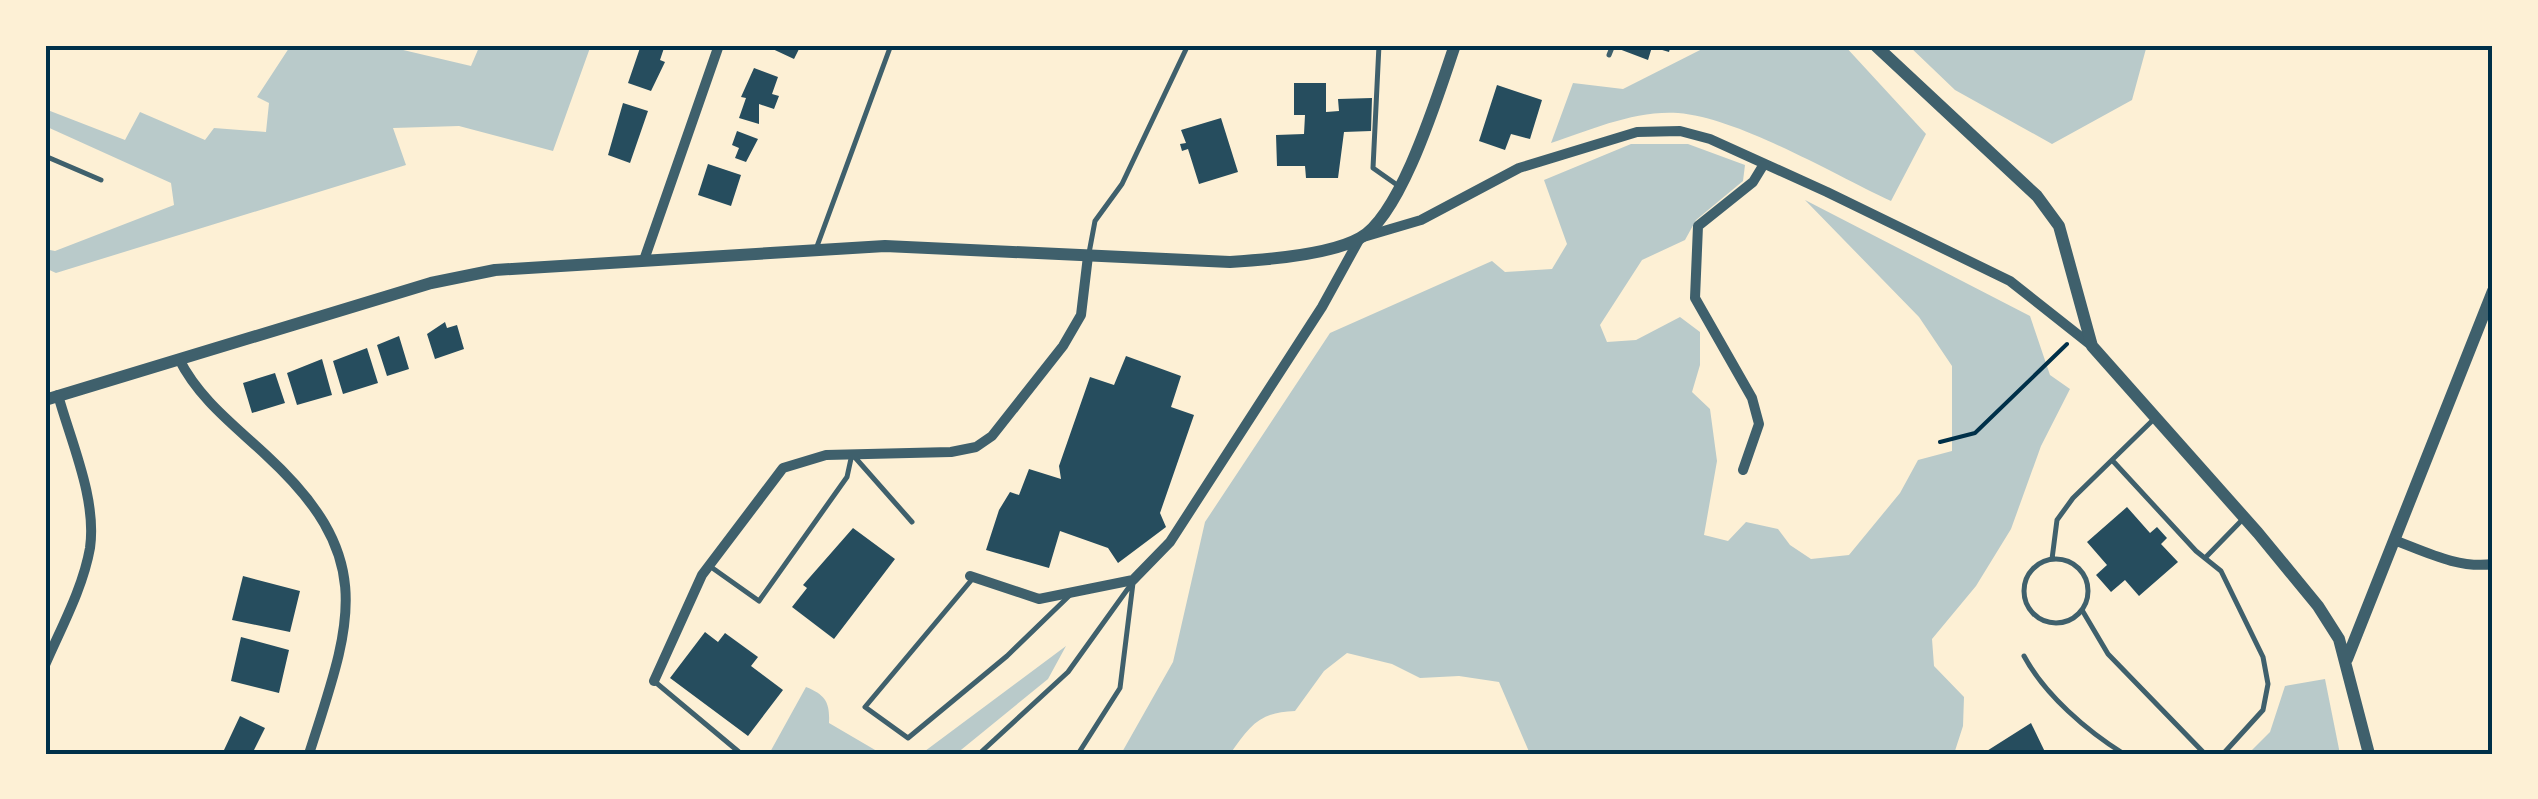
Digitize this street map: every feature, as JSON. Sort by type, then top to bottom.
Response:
[{"type":"street","points":[[644,260],[719,45]]},
{"type":"street","points":[[972,577],[1038,600],[1133,580],[1170,542],[1322,308],[1360,238],[1401,188],[1455,45]]},
{"type":"street","points":[[1876,45],[2037,196],[2059,226],[2092,346]]},
{"type":"street","points":[[45,665],[90,548],[90,509],[49,394],[178,360],[431,283],[495,270],[885,246],[1230,262],[1282,259],[1421,220],[1519,168],[1637,132],[1695,135],[1764,164],[2010,282],[2092,346],[2318,606],[2346,659],[2369,754]]},
{"type":"street","points":[[1742,470],[1759,424],[1752,398],[1695,298],[1694,273],[1698,226],[1752,182],[1764,164]]},
{"type":"street","points":[[654,681],[709,566],[783,468],[815,457],[951,452],[976,447],[992,436],[1064,346],[1082,315],[1088,256]]},
{"type":"street","points":[[2346,659],[2493,291]]},
{"type":"street","points":[[178,360],[199,392],[309,498],[332,531],[344,561],[348,595],[329,690],[309,754]]},
{"type":"street","points":[[2394,540],[2448,560],[2476,566],[2493,564]]},
{"type":"lane","points":[[816,250],[891,45]]},
{"type":"lane","points":[[1088,256],[1094,221],[1122,184],[1188,45]]},
{"type":"lane","points":[[1378,45],[1373,168],[1401,188]]},
{"type":"lane","points":[[1609,55],[1613,45]]},
{"type":"lane","points":[[45,156],[102,180]]},
{"type":"lane","points":[[2052,559],[2057,520],[2154,419]]},
{"type":"lane","points":[[852,454],[912,522]]},
{"type":"lane","points":[[709,566],[759,601],[847,477],[852,454]]},
{"type":"lane","points":[[2112,460],[2220,571],[2263,657],[2268,684],[2263,710],[2223,754]]},
{"type":"lane","points":[[2205,558],[2244,518]]},
{"type":"lane","points":[[2052,559],[2080,570],[2088,590],[2082,610],[2069,620],[2052,623],[2028,607],[2026,580],[2034,567],[2052,559]]},
{"type":"lane","points":[[972,577],[865,707],[908,738],[1007,656],[1072,593]]},
{"type":"lane","points":[[979,754],[1068,672],[1133,580]]},
{"type":"lane","points":[[1078,754],[1120,688],[1133,580]]},
{"type":"lane","points":[[2082,610],[2108,654],[2204,754]]},
{"type":"lane","points":[[2024,656],[2034,674],[2063,704],[2124,754]]},
{"type":"lane","points":[[654,681],[738,752]]},
{"type":"path","points":[[1940,442],[1975,433],[2077,334]]},
{"type":"shaded area","points":[[291,45],[382,45],[471,66],[480,45],[591,45],[553,151],[459,126],[393,128],[406,165],[56,273],[45,268],[45,249],[55,251],[174,205],[171,183],[45,126],[45,109],[125,140],[140,112],[205,140],[214,128],[266,132],[269,103],[257,97]]},
{"type":"shaded area","points":[[1710,45],[1844,45],[1926,134],[1891,201],[1757,136],[1702,117],[1678,113],[1646,115],[1551,143],[1573,83],[1623,89]]},
{"type":"shaded area","points":[[1908,45],[2147,45],[2132,100],[2052,144],[1955,90]]},
{"type":"shaded area","points":[[1631,144],[1688,144],[1745,165],[1743,181],[1696,220],[1685,240],[1642,260],[1600,325],[1607,342],[1636,340],[1680,317],[1700,332],[1700,365],[1692,392],[1710,409],[1717,461],[1704,535],[1728,541],[1746,522],[1778,529],[1790,545],[1811,559],[1849,555],[1900,493],[1918,460],[1952,451],[1952,366],[1919,317],[1805,200],[2030,316],[2050,375],[2070,389],[2041,446],[2011,529],[1976,586],[1932,639],[1934,666],[1964,697],[1963,726],[1954,754],[1530,754],[1499,682],[1459,676],[1420,678],[1392,664],[1347,653],[1324,671],[1295,711],[1272,714],[1256,722],[1230,754],[1121,754],[1173,662],[1205,522],[1330,333],[1492,261],[1505,272],[1552,269],[1567,244],[1544,180]]},
{"type":"shaded area","points":[[1066,646],[1048,679],[956,754],[921,754]]},
{"type":"shaded area","points":[[2325,679],[2340,754],[2248,754],[2270,732],[2285,686]]},
{"type":"shaded area","points":[[806,687],[825,700],[829,723],[882,754],[769,754]]},
{"type":"building","points":[[641,45],[665,45],[660,60],[665,62],[651,91],[628,83]]},
{"type":"building","points":[[764,45],[801,45],[794,59]]},
{"type":"building","points":[[1620,45],[1671,45],[1669,52],[1652,47],[1648,60],[1619,49]]},
{"type":"building","points":[[754,68],[778,77],[772,94],[779,96],[774,109],[759,104],[759,124],[739,118],[746,98],[741,97]]},
{"type":"building","points":[[1294,83],[1326,83],[1326,112],[1339,111],[1338,99],[1372,98],[1371,131],[1344,132],[1338,178],[1306,178],[1305,166],[1277,166],[1276,135],[1304,134],[1305,115],[1294,115]]},
{"type":"building","points":[[1497,85],[1542,100],[1530,139],[1511,134],[1505,150],[1479,141]]},
{"type":"building","points":[[623,103],[648,111],[630,163],[608,155]]},
{"type":"building","points":[[1221,118],[1238,172],[1199,184],[1188,149],[1182,151],[1180,144],[1186,143],[1181,130]]},
{"type":"building","points":[[737,131],[758,139],[746,162],[735,158],[739,148],[732,145]]},
{"type":"building","points":[[708,164],[741,175],[731,206],[698,195]]},
{"type":"building","points":[[445,322],[447,328],[457,325],[464,349],[435,359],[427,334]]},
{"type":"building","points":[[399,336],[409,369],[387,376],[377,345]]},
{"type":"building","points":[[367,348],[378,383],[343,394],[333,361]]},
{"type":"building","points":[[1126,356],[1181,376],[1171,407],[1194,415],[1160,513],[1166,527],[1118,563],[1108,548],[1060,531],[1049,568],[986,550],[999,510],[1010,492],[1019,495],[1029,469],[1061,479],[1059,466],[1090,377],[1114,385]]},
{"type":"building","points":[[322,359],[332,395],[297,405],[287,373]]},
{"type":"building","points":[[275,373],[285,403],[252,413],[243,383]]},
{"type":"building","points":[[2127,507],[2150,533],[2157,527],[2167,538],[2161,544],[2178,562],[2139,596],[2125,580],[2111,592],[2096,575],[2107,565],[2087,542]]},
{"type":"building","points":[[853,528],[895,559],[834,639],[792,607],[807,588],[803,585]]},
{"type":"building","points":[[243,576],[300,591],[290,632],[232,620]]},
{"type":"building","points":[[705,632],[718,642],[725,633],[758,657],[751,666],[783,690],[748,736],[670,678]]},
{"type":"building","points":[[241,637],[289,650],[279,693],[231,681]]},
{"type":"building","points":[[240,716],[265,728],[252,754],[224,750]]},
{"type":"building","points":[[2031,723],[2046,754],[1982,754]]}]
